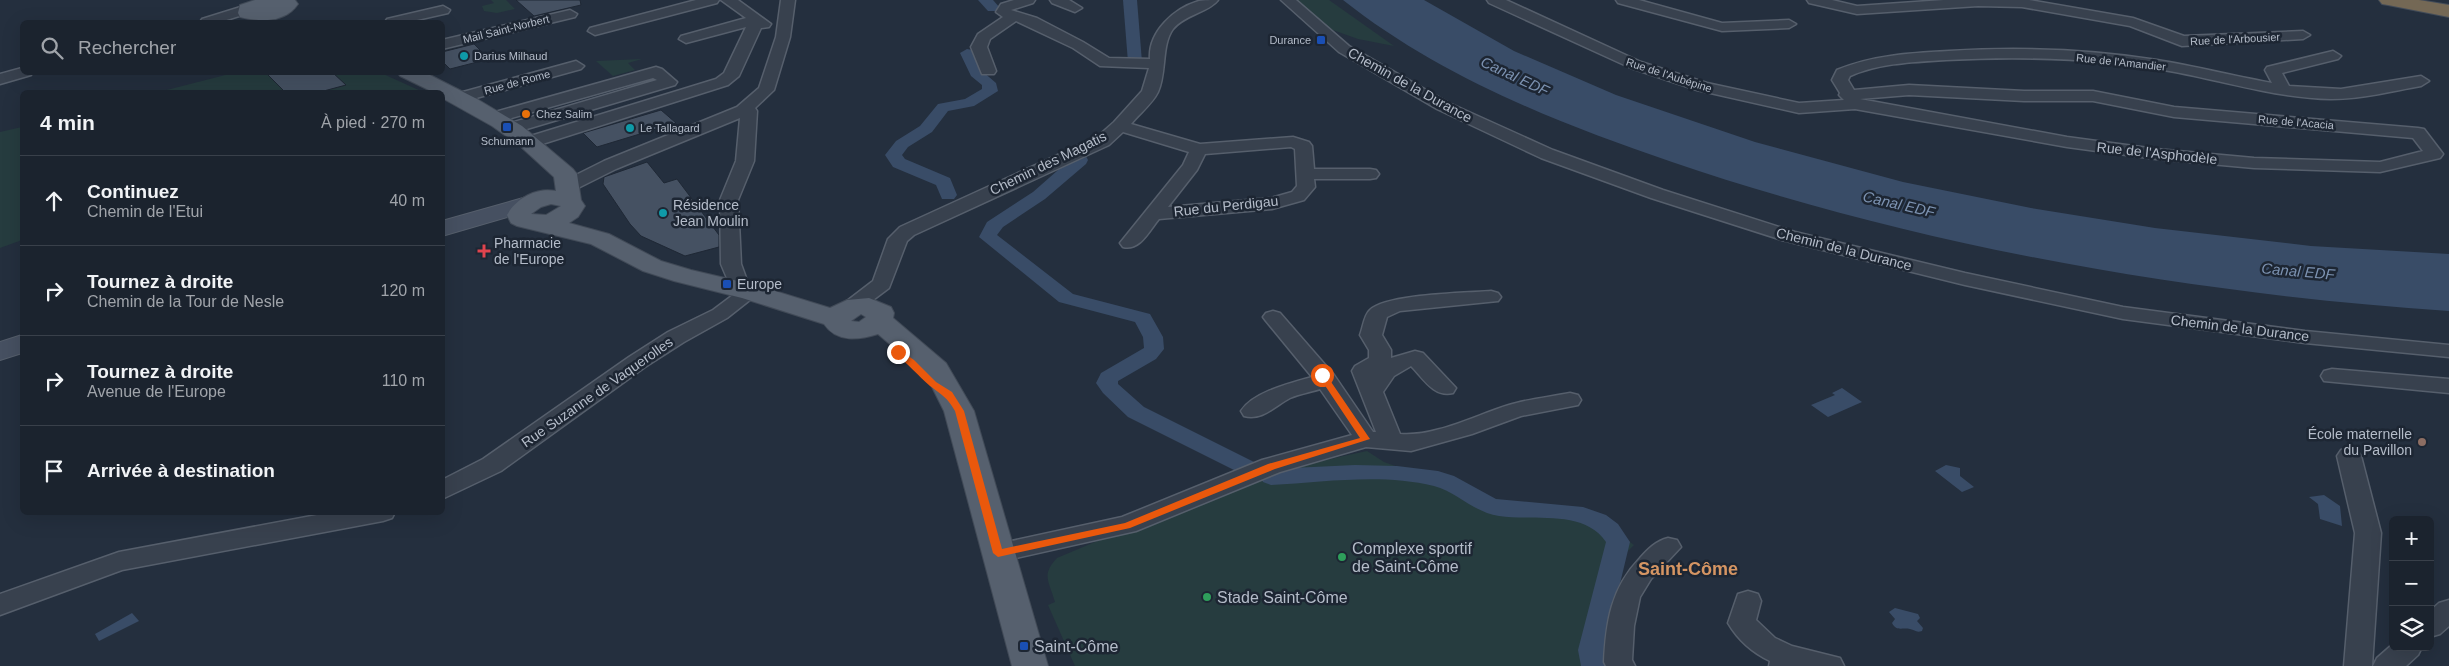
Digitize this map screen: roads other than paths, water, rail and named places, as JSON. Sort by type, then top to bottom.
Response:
[{"type":"highway","points":[[2388,0],[2449,11]]},
{"type":"highway","points":[[2438,0],[2449,2]]},
{"type":"main road","points":[[413,75],[442,90]]},
{"type":"main road","points":[[445,91],[502,123],[530,142],[566,188],[580,220],[600,240]]},
{"type":"main road","points":[[533,212],[551,186],[566,188]]},
{"type":"main road","points":[[533,212],[555,220],[566,188]]},
{"type":"main road","points":[[533,212],[600,240],[652,266],[683,276],[859,316],[933,384],[949,394],[959,411],[1030,666]]},
{"type":"street","points":[[595,31],[712,0]]},
{"type":"street","points":[[728,0],[783,36]]},
{"type":"street","points":[[1028,0],[1006,7],[1003,12],[1032,21],[1071,41],[1105,63],[1158,64]]},
{"type":"street","points":[[1057,0],[1075,8]]},
{"type":"street","name":"Chemin des Magatis","points":[[859,316],[885,298],[882,284],[894,246],[898,239],[907,231],[1103,140],[1120,126],[1150,92],[1158,64],[1157,50],[1167,27],[1186,12],[1211,0]]},
{"type":"street","name":"Chemin de la Durance","points":[[1288,0],[1344,49],[1443,106],[1546,154],[1657,194],[1789,236],[1965,279],[2123,313],[2305,337],[2449,351]]},
{"type":"street","points":[[1622,0],[1722,27],[1747,42]]},
{"type":"street","name":"Rue de l'Aubépine","points":[[1498,1],[1622,60],[1703,87],[1798,108],[1852,100]]},
{"type":"street","name":"Rue de l'Arbousier","points":[[1822,1],[1857,10],[1978,2],[2022,3],[2133,22],[2182,41],[2303,35]]},
{"type":"street","points":[[686,39],[776,17],[787,3]]},
{"type":"street","points":[[566,188],[610,165],[743,111],[766,90],[783,36],[787,3]]},
{"type":"street","points":[[215,20],[272,8]]},
{"type":"street","points":[[400,20],[443,10]]},
{"type":"street","points":[[445,32],[514,14]]},
{"type":"street","name":"Mail Saint-Norbert","points":[[445,44],[570,14]]},
{"type":"street","points":[[988,71],[978,47],[984,37],[1015,15]]},
{"type":"street","points":[[530,142],[722,82],[731,76],[748,36],[760,21]]},
{"type":"street","points":[[1722,27],[1789,24]]},
{"type":"street","points":[[701,49],[748,36]]},
{"type":"street","name":"Rue de l'Amandier","points":[[1852,100],[1840,80],[1843,73],[1855,68],[1901,59],[1960,54],[2026,53],[2155,64],[2282,90],[2333,94],[2422,81]]},
{"type":"street","points":[[2282,90],[2273,70],[2333,56]]},
{"type":"street","name":"Rue de Rome","points":[[458,98],[576,66]]},
{"type":"street","points":[[656,72],[669,82],[502,123],[656,72]]},
{"type":"street","points":[[0,79],[20,73]]},
{"type":"street","name":"Rue de l'Acacia","points":[[1852,100],[1909,90],[2024,96],[2093,96],[2174,112],[2418,133]]},
{"type":"street","name":"Rue de l'Asphodèle","points":[[1852,100],[2067,142],[2156,154],[2254,163],[2380,166],[2434,154],[2418,133]]},
{"type":"street","points":[[736,287],[731,264],[729,200],[745,161],[749,111]]},
{"type":"street","name":"Rue du Perdigau","points":[[1120,126],[1199,149],[1293,142],[1303,146],[1306,187],[1298,196],[1272,203],[1154,214]]},
{"type":"street","points":[[1130,243],[1191,166],[1199,149]]},
{"type":"street","points":[[1305,174],[1370,174]]},
{"type":"street","points":[[445,228],[533,212]]},
{"type":"street","points":[[445,233],[533,212]]},
{"type":"street","points":[[859,316],[882,284]]},
{"type":"street","name":"Rue Suzanne de Vaquerolles","points":[[445,489],[492,465],[637,362],[676,337],[720,314],[736,287]]},
{"type":"street","points":[[1391,441],[1363,371],[1380,361],[1380,350],[1371,335],[1377,314],[1394,306],[1491,297]]},
{"type":"street","points":[[1273,317],[1326,380],[1366,439]]},
{"type":"street","points":[[0,347],[20,344]]},
{"type":"street","points":[[0,352],[20,345]]},
{"type":"street","points":[[1372,394],[1381,376],[1398,361],[1415,358],[1446,388]]},
{"type":"street","points":[[2332,376],[2449,386]]},
{"type":"street","points":[[1252,411],[1283,393],[1326,380]]},
{"type":"street","points":[[998,553],[1127,526],[1271,466],[1366,439],[1411,443],[1464,430],[1516,410],[1570,400]]},
{"type":"street","points":[[2349,456],[2368,533],[2358,666]]},
{"type":"street","points":[[0,605],[44,587],[119,562],[367,515]]},
{"type":"street","points":[[1621,666],[1618,662],[1618,634],[1624,603],[1635,578],[1647,564],[1668,547]]},
{"type":"street","points":[[1748,601],[1742,623],[1766,646],[1785,661],[1830,666]]},
{"type":"street","points":[[2434,623],[2449,610]]},
{"type":"street","points":[[2387,666],[2404,651]]},
{"type":"water","name":"Canal EDF","points":[[1343,0],[1424,0],[1514,51],[1616,95],[1755,142],[1903,182],[2031,208],[2155,228],[2311,246],[2449,254],[2449,311],[2350,303],[2153,278],[2056,262],[1958,242],[1862,219],[1766,192],[1672,162],[1543,114],[1500,95],[1419,52]]},
{"type":"water","points":[[1842,388],[1862,402],[1828,417],[1811,405],[1835,395],[1832,393]]},
{"type":"water","points":[[1946,465],[1960,468],[1960,476],[1974,487],[1962,492],[1935,471]]},
{"type":"water","points":[[2324,495],[2340,506],[2342,526],[2320,519],[2318,504],[2309,497]]},
{"type":"water","points":[[1895,608],[1918,614],[1920,618],[1917,621],[1923,628],[1922,631],[1917,632],[1896,627],[1892,623],[1895,619],[1889,612]]},
{"type":"water","points":[[132,613],[139,621],[99,641],[95,634]]},
{"type":"waterway","points":[[985,0],[993,8]]},
{"type":"waterway","points":[[1130,0],[1133,16],[1135,62]]},
{"type":"waterway","points":[[948,195],[944,182],[899,163],[893,155],[902,144],[926,129],[943,107],[969,103],[990,91],[989,83],[976,73],[967,53]]},
{"type":"waterway","points":[[1080,160],[1056,182],[994,226],[988,237],[1066,298],[1138,315],[1143,318],[1153,337],[1154,349],[1149,355],[1108,378],[1107,383],[1110,388],[1136,412],[1250,469]]},
{"type":"waterway","points":[[1271,477],[1355,473],[1418,475],[1446,482],[1491,506],[1565,512],[1598,521],[1610,530],[1618,542],[1591,650],[1594,666]]},
{"type":"place","name":"Durance","points":[[1321,40]]},
{"type":"place","name":"Darius Milhaud","points":[[464,56]]},
{"type":"place","name":"Chez Salim","points":[[526,114]]},
{"type":"place","name":"Schumann","points":[[507,127]]},
{"type":"place","name":"Le Tallagard","points":[[630,128]]},
{"type":"place","name":"Résidence Jean Moulin","points":[[663,213]]},
{"type":"place","name":"Pharmacie de l'Europe","points":[[484,251]]},
{"type":"place","name":"Europe","points":[[727,284]]},
{"type":"place","name":"École maternelle du Pavillon","points":[[2422,442]]},
{"type":"place","name":"Complexe sportif de Saint-Côme","points":[[1342,557]]},
{"type":"place","name":"Stade Saint-Côme","points":[[1207,597]]},
{"type":"place","name":"Saint-Côme","points":[[1024,646]]},
{"type":"district","name":"Saint-Côme","points":[[1688,569]]}]
